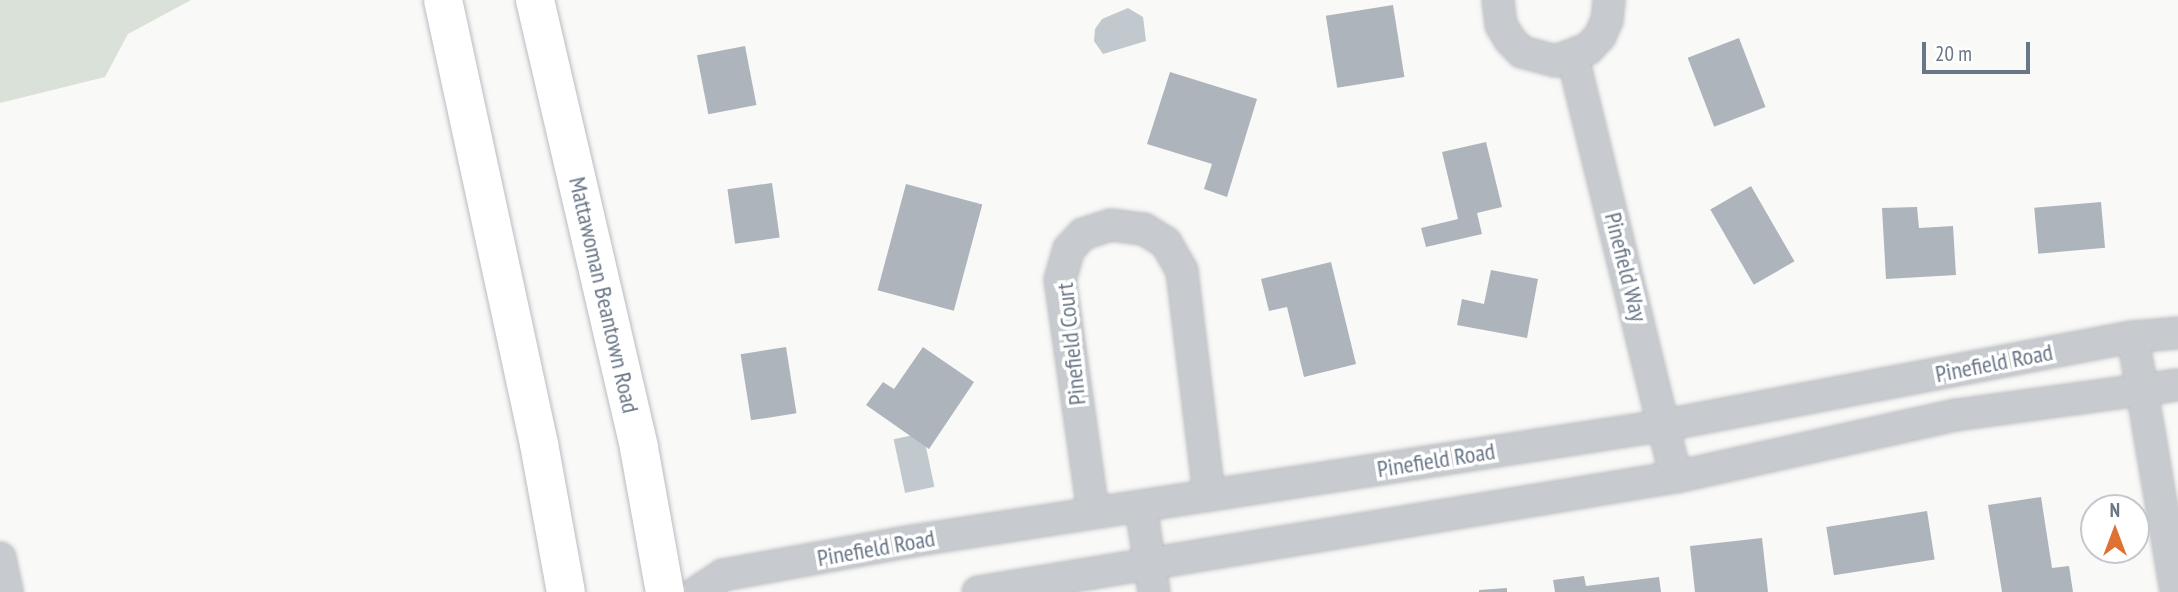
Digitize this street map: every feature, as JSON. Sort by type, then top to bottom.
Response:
[{"type":"highway","points":[[443,0],[539,444],[566,592]]},
{"type":"highway","name":"Mattawoman Beantown Road","points":[[535,0],[639,448],[665,592]]},
{"type":"street","points":[[1498,0],[1501,25],[1522,52],[1556,61],[1573,58],[1600,36],[1607,20],[1609,0]]},
{"type":"street","name":"Pinefield Way","points":[[1573,58],[1643,335],[1660,426],[1676,477]]},
{"type":"street","name":"Pinefield Court","points":[[1093,512],[1060,280],[1069,249],[1083,234],[1111,225],[1144,229],[1166,243],[1182,271],[1209,495]]},
{"type":"street","name":"Pinefield Road","points":[[697,592],[723,575],[1093,512],[1141,507],[1660,426],[2133,337],[2178,333]]},
{"type":"street","points":[[2133,337],[2176,592]]},
{"type":"street","name":"Pinefield Road","points":[[978,592],[1676,477],[1956,415],[2178,385]]},
{"type":"street","points":[[1141,507],[1152,562],[1154,592]]},
{"type":"street","points":[[0,558],[8,592]]},
{"type":"shaded area","points":[[0,0],[191,0],[128,34],[105,77],[0,103]]},
{"type":"shaded area","points":[[1128,8],[1143,17],[1146,41],[1103,54],[1094,41],[1095,29],[1102,19]]},
{"type":"shaded area","points":[[923,433],[934,487],[905,493],[894,439]]},
{"type":"building","points":[[1393,5],[1404,77],[1337,88],[1326,16]]},
{"type":"building","points":[[1739,38],[1766,107],[1714,127],[1688,58]]},
{"type":"building","points":[[745,46],[756,105],[708,114],[697,55]]},
{"type":"building","points":[[1170,72],[1257,99],[1227,197],[1204,189],[1212,164],[1147,144]]},
{"type":"building","points":[[1486,142],[1502,207],[1477,213],[1482,234],[1426,247],[1421,228],[1458,219],[1442,152]]},
{"type":"building","points":[[772,183],[780,237],[735,244],[727,189]]},
{"type":"building","points":[[906,184],[982,204],[954,311],[878,290]]},
{"type":"building","points":[[1751,186],[1794,261],[1754,285],[1710,210]]},
{"type":"building","points":[[2101,202],[2105,248],[2038,254],[2034,208]]},
{"type":"building","points":[[1917,207],[1919,228],[1953,226],[1956,275],[1886,279],[1882,208]]},
{"type":"building","points":[[1331,262],[1356,364],[1304,377],[1287,307],[1269,311],[1261,279]]},
{"type":"building","points":[[1491,270],[1538,279],[1527,338],[1457,325],[1462,299],[1484,304]]},
{"type":"building","points":[[786,347],[796,413],[751,420],[741,354]]},
{"type":"building","points":[[923,347],[974,382],[929,449],[866,405],[883,382],[894,389]]},
{"type":"building","points":[[2041,497],[2052,568],[2069,566],[2073,592],[2002,592],[1988,505]]},
{"type":"building","points":[[1927,511],[1935,559],[1834,575],[1826,527]]},
{"type":"building","points":[[1762,538],[1768,592],[1695,592],[1690,546]]},
{"type":"building","points":[[1584,576],[1586,586],[1659,577],[1661,592],[1555,592],[1553,580]]},
{"type":"building","points":[[1507,588],[1507,592],[1479,592],[1479,590]]}]
